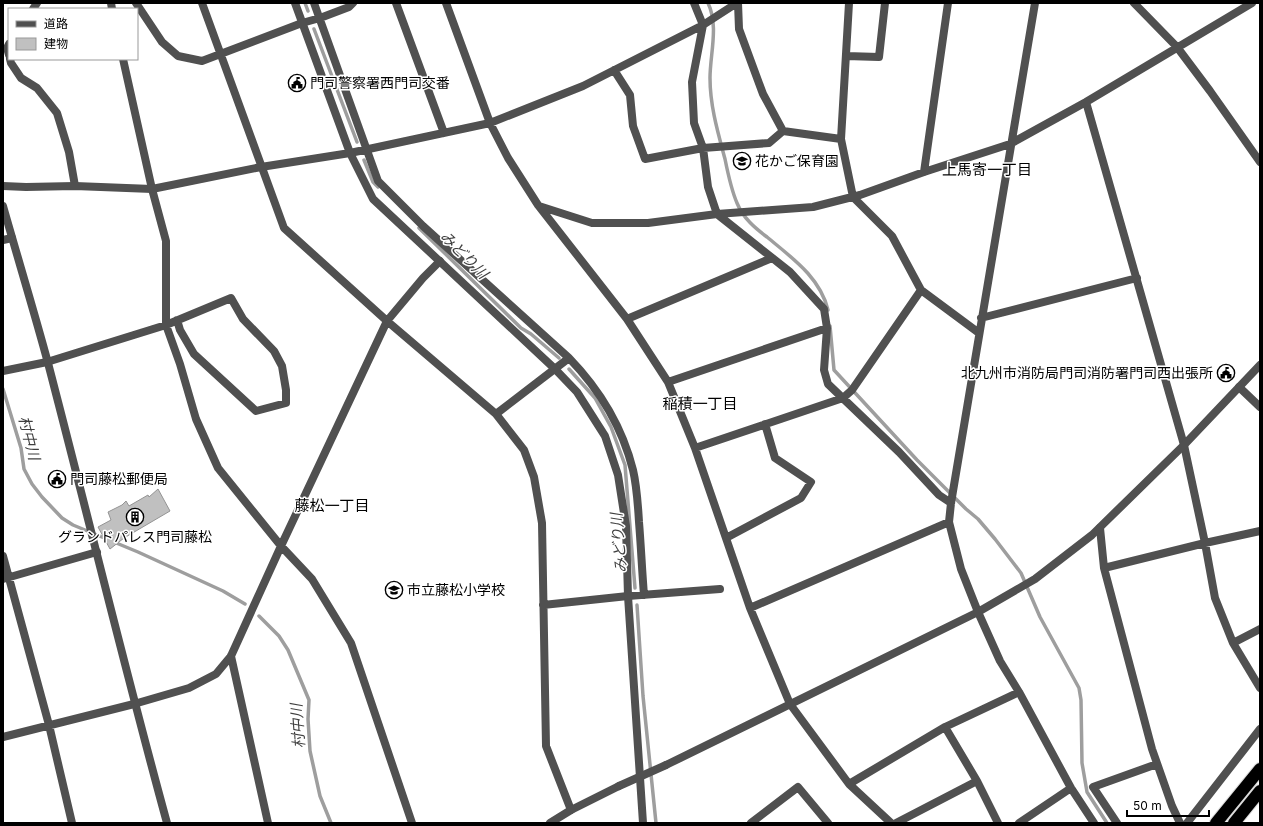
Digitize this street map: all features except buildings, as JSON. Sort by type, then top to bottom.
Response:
[{"type":"highway","points":[[1216,823],[1260,769]]},
{"type":"highway","points":[[1234,823],[1260,792]]},
{"type":"street","points":[[136,3],[162,42],[178,56],[202,61],[349,7],[353,3]]},
{"type":"street","points":[[202,3],[284,228],[387,321],[496,414],[524,450],[534,478],[542,523],[546,746],[571,810]]},
{"type":"street","points":[[295,3],[350,153],[373,199],[555,369],[577,392],[605,436],[618,475],[626,526],[628,596],[643,823]]},
{"type":"street","points":[[314,3],[378,181],[423,226],[569,358],[601,397],[618,426],[634,472],[638,506],[644,595]]},
{"type":"street","points":[[396,3],[444,133]]},
{"type":"street","points":[[446,3],[490,123],[508,158],[538,205],[627,319],[668,382],[695,448],[750,608],[790,704],[849,784],[891,823]]},
{"type":"street","points":[[694,3],[703,25],[692,82],[694,123],[704,148],[708,187],[717,214],[790,272],[824,309],[827,328],[824,370],[828,384],[899,452],[939,495],[951,502]]},
{"type":"street","points":[[3,186],[75,186],[152,189],[261,167],[350,153],[490,123],[583,86],[703,25],[728,5],[737,3],[739,29],[763,94],[783,131]]},
{"type":"street","points":[[849,3],[841,139],[853,197],[892,236],[921,290],[979,333]]},
{"type":"street","points":[[846,56],[879,57],[885,3]]},
{"type":"street","points":[[924,172],[948,3]]},
{"type":"street","points":[[1035,3],[981,318],[949,522],[961,569],[1000,661],[1019,692],[1071,788],[1094,823]]},
{"type":"street","points":[[1134,3],[1177,47],[1260,162]]},
{"type":"street","points":[[538,205],[592,223],[648,223],[717,214],[813,207],[853,197],[1010,144],[1086,102],[1252,3]]},
{"type":"street","points":[[10,60],[21,78],[38,88],[57,112],[69,152],[75,186]]},
{"type":"street","points":[[123,60],[152,189],[166,241],[166,325],[180,364],[196,419],[218,468],[281,546],[312,579],[351,643],[412,823]]},
{"type":"street","points":[[614,70],[630,95],[633,126],[645,159],[704,148],[769,143],[783,131],[841,139]]},
{"type":"street","points":[[1086,102],[1184,445],[1215,598],[1233,643],[1260,688]]},
{"type":"street","points":[[3,206],[47,362],[97,552],[134,704],[166,823]]},
{"type":"street","points":[[3,240],[12,238]]},
{"type":"street","points":[[627,319],[772,258]]},
{"type":"street","points":[[3,737],[134,704],[189,688],[216,674],[231,656],[387,321],[423,278],[440,261]]},
{"type":"street","points":[[981,318],[1137,278]]},
{"type":"street","points":[[695,448],[842,398],[852,390],[921,290]]},
{"type":"street","points":[[3,371],[47,362],[166,325],[177,320],[232,298],[243,319],[274,351],[282,366],[286,390],[286,403],[256,411],[194,354],[180,330],[177,320]]},
{"type":"street","points":[[668,382],[827,328]]},
{"type":"street","points":[[496,414],[569,358]]},
{"type":"street","points":[[550,823],[571,810],[978,612],[1036,579],[1100,528],[1184,445],[1260,365]]},
{"type":"street","points":[[1239,386],[1260,407]]},
{"type":"street","points":[[726,538],[801,498],[811,482],[775,458],[765,424]]},
{"type":"street","points":[[750,608],[949,522]]},
{"type":"street","points":[[1100,528],[1104,568],[1152,749],[1172,806],[1180,823]]},
{"type":"street","points":[[1104,568],[1260,531]]},
{"type":"street","points":[[6,578],[97,552]]},
{"type":"street","points":[[3,556],[6,578],[48,725],[72,823]]},
{"type":"street","points":[[543,605],[628,596],[720,589]]},
{"type":"street","points":[[1233,643],[1260,629]]},
{"type":"street","points":[[231,656],[268,823]]},
{"type":"street","points":[[849,784],[945,727],[1019,692]]},
{"type":"street","points":[[945,727],[977,781],[998,823]]},
{"type":"street","points":[[1187,823],[1260,729]]},
{"type":"street","points":[[1117,823],[1093,787],[1158,764]]},
{"type":"street","points":[[896,823],[977,781]]},
{"type":"street","points":[[751,823],[798,787],[828,823]]},
{"type":"street","points":[[1019,823],[1071,788]]},
{"type":"waterway","name":"みどり川","points":[[305,3],[308,11]]},
{"type":"waterway","points":[[708,3],[713,21],[710,69],[711,99],[717,129],[735,198],[750,222],[804,269],[812,278],[819,288],[828,310]]},
{"type":"waterway","name":"みどり川","points":[[314,29],[357,142]]},
{"type":"waterway","name":"みどり川","points":[[364,160],[373,182],[378,187]]},
{"type":"waterway","name":"みどり川","points":[[419,228],[521,328],[531,334],[559,358]]},
{"type":"waterway","points":[[830,326],[834,370],[917,460],[978,519],[1021,573],[1040,617],[1079,688],[1081,700],[1082,763],[1087,792],[1107,823]]},
{"type":"waterway","name":"みどり川","points":[[569,369],[595,398],[611,427],[625,465],[635,588]]},
{"type":"waterway","name":"村中川","points":[[3,389],[21,448],[24,469],[32,484],[42,497],[62,518],[73,525],[138,552],[223,591],[245,604]]},
{"type":"waterway","name":"みどり川","points":[[637,605],[643,696],[656,823]]},
{"type":"waterway","name":"村中川","points":[[259,616],[279,636],[288,650],[309,700],[308,719],[310,751],[320,796],[331,823]]},
{"type":"place","name":"門司警察署西門司交番","points":[[297,83]]},
{"type":"place","name":"花かご保育園","points":[[742,161]]},
{"type":"place","name":"北九州市消防局門司消防署門司西出張所","points":[[1226,373]]},
{"type":"place","name":"門司藤松郵便局","points":[[57,479]]},
{"type":"place","name":"グランドパレス門司藤松","points":[[135,517]]},
{"type":"place","name":"市立藤松小学校","points":[[394,590]]},
{"type":"district","name":"上馬寄一丁目","points":[[987,170]]},
{"type":"district","name":"稲積一丁目","points":[[700,404]]},
{"type":"district","name":"藤松一丁目","points":[[332,506]]}]
